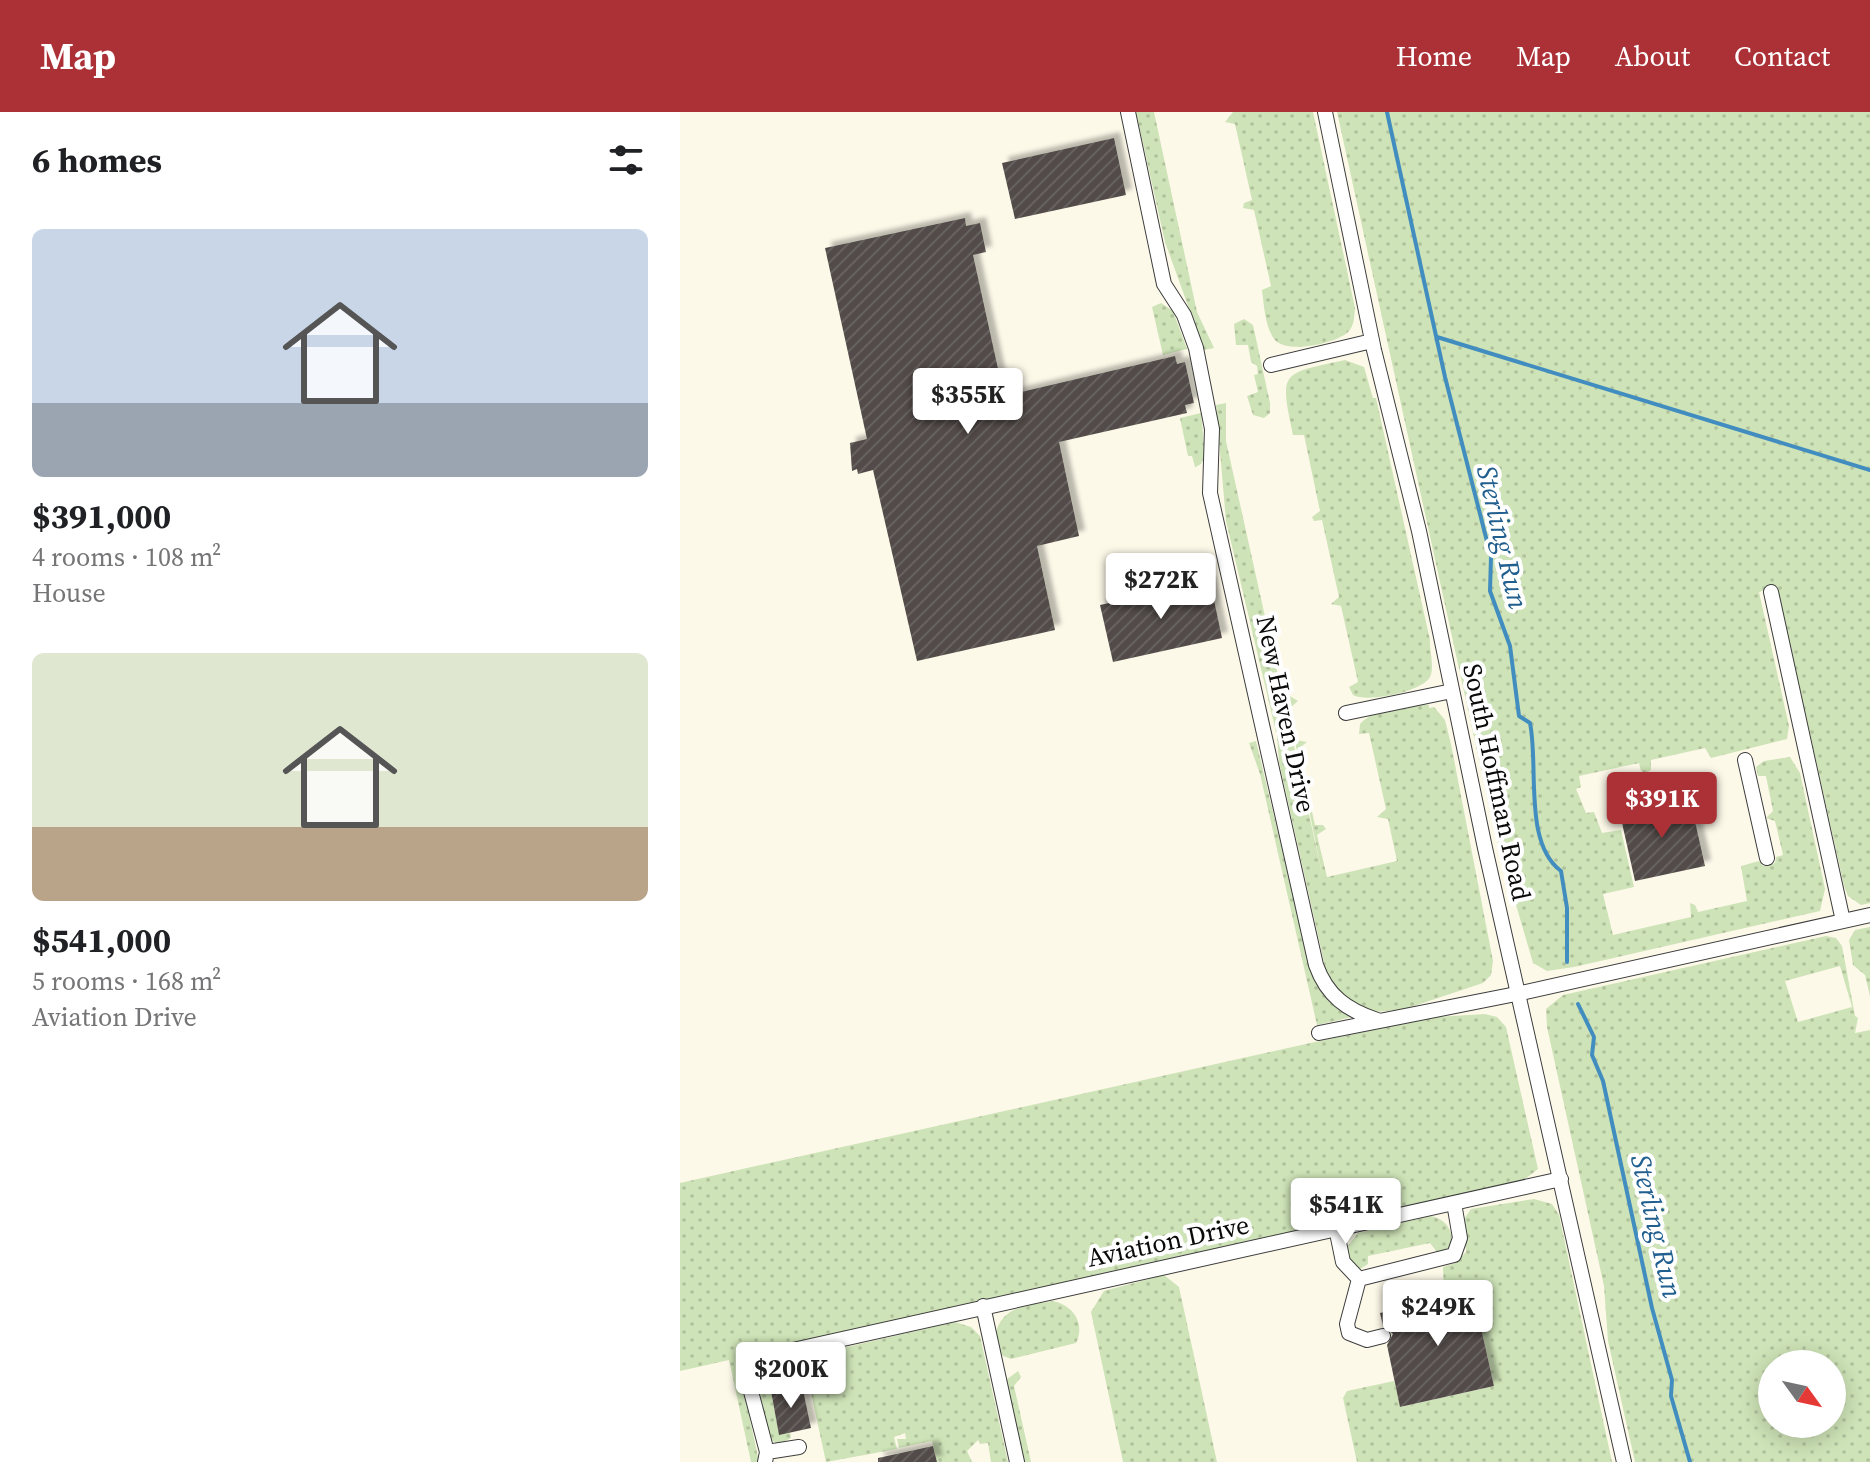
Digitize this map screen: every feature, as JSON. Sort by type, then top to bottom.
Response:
[{"type":"street","name":"New Haven Drive","points":[[1128,112],[1164,284],[1184,315],[1196,348],[1212,429],[1210,493],[1316,965],[1331,995],[1354,1011],[1377,1020]]},
{"type":"street","name":"South Hoffman Road","points":[[1325,112],[1372,341],[1419,531],[1624,1462]]},
{"type":"street","points":[[1271,365],[1372,341]]},
{"type":"street","points":[[1771,592],[1843,921]]},
{"type":"street","points":[[1346,713],[1452,691]]},
{"type":"street","points":[[1745,760],[1767,858]]},
{"type":"street","points":[[1319,1033],[1521,993],[1870,915]]},
{"type":"street","name":"Aviation Drive","points":[[799,1447],[766,1457],[753,1402],[750,1373],[762,1357],[1561,1179]]},
{"type":"street","points":[[1359,1279],[1454,1255],[1460,1238],[1454,1203]]},
{"type":"street","points":[[1336,1228],[1343,1262],[1359,1279]]},
{"type":"street","points":[[1359,1279],[1347,1324],[1349,1333],[1367,1340],[1383,1336]]},
{"type":"street","points":[[983,1306],[1017,1462]]},
{"type":"street","points":[[785,1350],[787,1377]]},
{"type":"green space","points":[[1136,112],[1154,112],[1197,312],[1214,348],[1204,350],[1165,242]]},
{"type":"green space","points":[[1233,112],[1313,112],[1355,308],[1352,326],[1342,336],[1300,347],[1281,344],[1269,329],[1262,290],[1271,286],[1254,210],[1243,208],[1244,203],[1252,200],[1235,124],[1225,122]]},
{"type":"green space","points":[[1337,112],[1870,112],[1870,903],[1861,905],[1848,896],[1844,886],[1777,586],[1759,592],[1789,726],[1787,739],[1711,758],[1705,748],[1651,760],[1651,770],[1646,773],[1641,771],[1639,763],[1579,776],[1581,787],[1576,789],[1586,813],[1594,812],[1602,833],[1621,830],[1634,887],[1603,894],[1613,935],[1691,917],[1690,903],[1695,905],[1698,912],[1747,901],[1741,866],[1759,861],[1763,866],[1775,863],[1776,857],[1783,855],[1775,821],[1766,818],[1773,811],[1766,776],[1758,776],[1756,767],[1764,761],[1790,757],[1800,773],[1825,889],[1820,911],[1574,967],[1547,971],[1533,963],[1495,833]]},
{"type":"green space","points":[[1161,303],[1173,311],[1187,349],[1163,355],[1152,307]]},
{"type":"green space","points":[[1244,319],[1253,325],[1270,403],[1270,413],[1264,418],[1253,415],[1247,396],[1258,392],[1254,375],[1258,374],[1257,366],[1251,362],[1248,345],[1236,345],[1234,324]]},
{"type":"green space","points":[[1345,360],[1364,367],[1373,398],[1376,398],[1430,640],[1430,677],[1416,687],[1381,697],[1353,695],[1349,687],[1358,682],[1341,606],[1331,604],[1339,597],[1322,520],[1314,521],[1312,517],[1320,511],[1304,435],[1293,435],[1286,398],[1286,386],[1297,373]]},
{"type":"green space","points":[[1226,403],[1226,441],[1290,729],[1276,732],[1226,521],[1216,405]]},
{"type":"green space","points":[[1201,413],[1205,456],[1201,464],[1195,467],[1192,456],[1188,456],[1180,418]]},
{"type":"green space","points":[[1285,693],[1298,701],[1290,708],[1296,740],[1307,742],[1298,749],[1315,825],[1323,825],[1326,829],[1317,835],[1327,877],[1397,861],[1388,819],[1377,817],[1386,809],[1369,733],[1359,734],[1360,724],[1373,714],[1412,705],[1434,707],[1445,720],[1493,961],[1491,975],[1483,983],[1405,1009],[1376,1012],[1355,1005],[1342,995],[1326,971],[1279,762],[1277,735],[1291,732],[1323,878]]},
{"type":"green space","points":[[1256,741],[1311,971],[1327,1000],[1352,1017],[1317,1025],[1260,774],[1249,743]]},
{"type":"green space","points":[[1870,927],[1870,996],[1865,975],[1853,965],[1849,940],[1855,930]]},
{"type":"green space","points":[[1826,936],[1836,938],[1842,946],[1855,1016],[1858,1018],[1855,1033],[1870,1030],[1870,1462],[1635,1462],[1608,1341],[1604,1286],[1547,1027],[1546,1009],[1563,995]],"holes":[[[1840,966],[1852,1007],[1798,1022],[1785,981]]]},
{"type":"green space","points":[[1485,1014],[1497,1017],[1506,1027],[1538,1169],[1521,1182],[755,1353],[743,1369],[742,1381],[759,1462],[751,1462],[729,1360],[680,1371],[680,1183],[1315,1042],[1436,1017]]},
{"type":"green space","points":[[1534,1199],[1552,1204],[1559,1215],[1612,1462],[1357,1462],[1343,1398],[1347,1391],[1394,1381],[1401,1407],[1494,1386],[1481,1328],[1479,1291],[1438,1299],[1444,1292],[1443,1267],[1455,1263],[1466,1252],[1464,1219],[1471,1209]]},
{"type":"green space","points":[[1430,1216],[1440,1219],[1449,1228],[1452,1244],[1446,1250],[1437,1252],[1430,1243],[1368,1256],[1368,1264],[1360,1269],[1349,1260],[1347,1247],[1358,1233]]},
{"type":"green space","points":[[1164,1275],[1179,1287],[1217,1462],[1123,1462],[1091,1312],[1104,1291]]},
{"type":"green space","points":[[1052,1301],[1066,1306],[1075,1316],[1079,1328],[1076,1343],[1011,1359],[1001,1355],[995,1336],[1003,1319],[1016,1309]]},
{"type":"green space","points":[[955,1322],[971,1327],[980,1336],[1008,1462],[991,1462],[988,1443],[980,1444],[978,1440],[967,1451],[972,1462],[937,1462],[932,1441],[899,1448],[897,1439],[906,1439],[905,1433],[894,1437],[897,1449],[826,1462],[808,1379],[794,1382],[791,1369],[795,1359]]},
{"type":"green space","points":[[772,1362],[780,1383],[771,1391],[779,1434],[790,1432],[791,1438],[780,1444],[770,1440],[755,1380],[764,1364]]},
{"type":"green space","points":[[1018,1371],[1021,1377],[1014,1386],[1031,1462],[1023,1462],[1006,1380]]},
{"type":"building","points":[[1114,138],[1126,195],[1015,219],[1002,163]]},
{"type":"building","points":[[965,218],[966,226],[980,223],[986,252],[973,255],[1004,396],[1175,356],[1177,364],[1185,362],[1194,403],[1185,405],[1187,413],[1059,442],[1079,536],[1037,546],[1055,630],[917,661],[873,470],[858,474],[857,469],[852,471],[850,443],[867,439],[825,248]]},
{"type":"building","points":[[1210,581],[1222,638],[1113,662],[1100,605]]},
{"type":"building","points":[[1690,799],[1705,866],[1635,881],[1620,814]]},
{"type":"building","points":[[1479,1291],[1486,1323],[1481,1328],[1494,1386],[1400,1407],[1387,1345],[1393,1334],[1383,1326],[1380,1313],[1424,1303],[1432,1293],[1440,1298]]},
{"type":"building","points":[[802,1385],[811,1428],[779,1435],[771,1391]]},
{"type":"building","points":[[933,1446],[937,1462],[878,1462],[878,1458]]},
{"type":"waterway","name":"Sterling Run","points":[[1387,112],[1445,377],[1491,557],[1490,591],[1510,646],[1519,716],[1530,723],[1537,823],[1541,842],[1549,858],[1561,871],[1567,908],[1567,962]]},
{"type":"waterway","points":[[1437,337],[1870,470]]},
{"type":"waterway","name":"Sterling Run","points":[[1578,1004],[1594,1037],[1592,1055],[1603,1081],[1652,1308],[1672,1380],[1671,1396],[1690,1462]]}]
